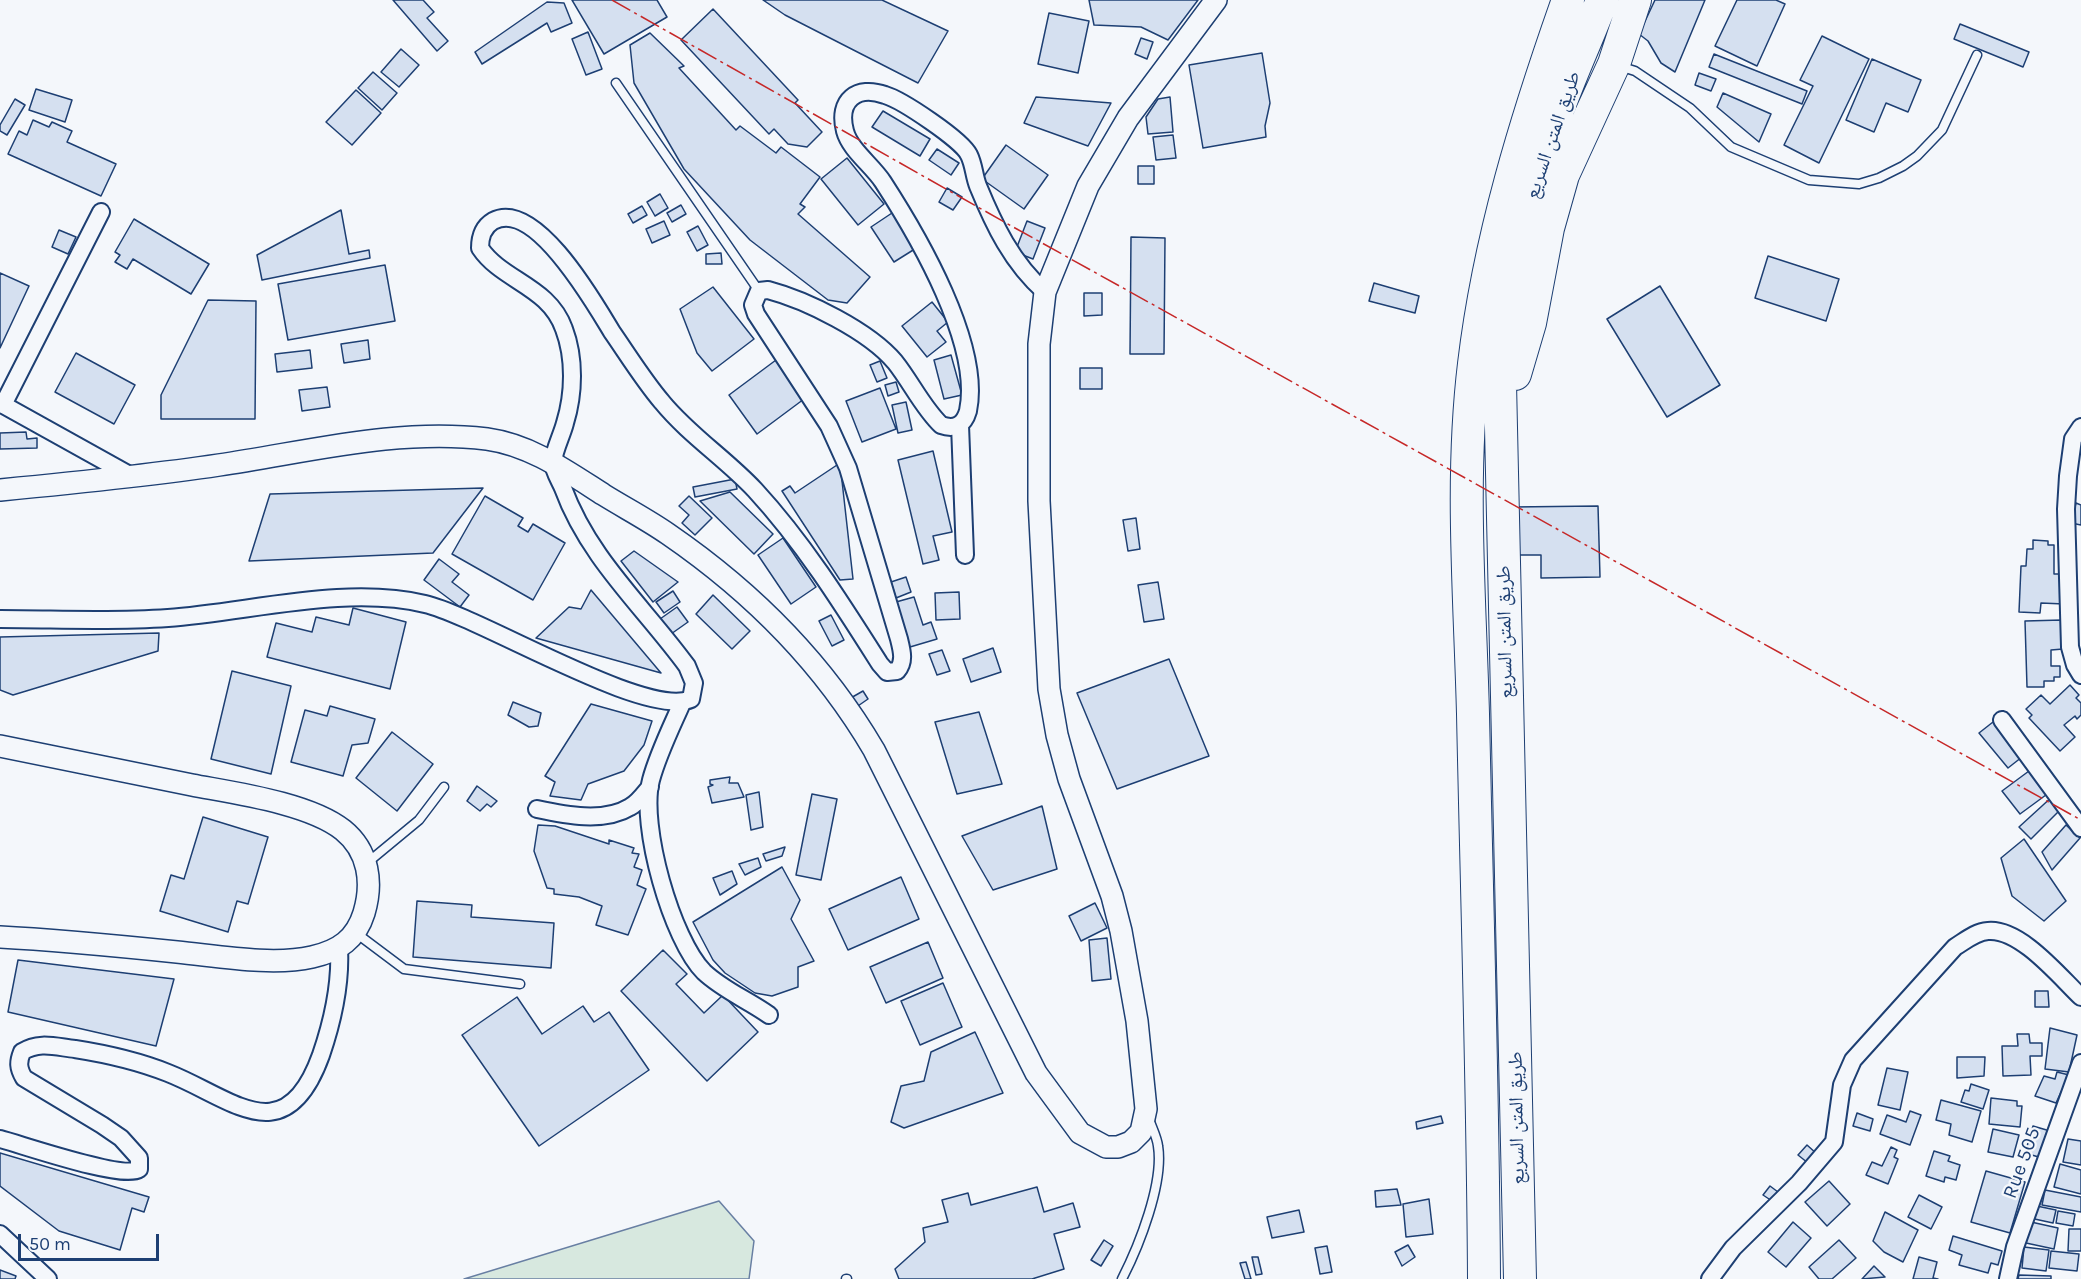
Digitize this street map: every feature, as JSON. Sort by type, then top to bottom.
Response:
[{"type":"highway","name":"طريق المتن السريع","points":[[1484,1279],[1483,1112],[1467,478],[1473,376],[1501,212],[1527,117],[1568,0]]},
{"type":"highway","name":"طريق المتن السريع","points":[[1520,1279],[1500,382],[1506,319],[1521,237],[1546,143],[1602,0]]},
{"type":"highway","points":[[1500,427],[1530,323],[1548,228],[1563,175],[1614,64],[1635,0]]},
{"type":"street","points":[[0,490],[133,477],[401,437],[438,435],[517,445],[553,463],[668,533],[719,572],[759,605],[849,706],[874,750],[1036,1073],[1080,1133],[1106,1147],[1118,1147],[1131,1142],[1141,1132],[1146,1109],[1137,1021],[1121,931],[1112,896],[1069,779],[1057,735],[1049,689],[1042,601],[1037,420],[1039,344],[1045,292],[1066,235],[1106,152],[1216,0]]},
{"type":"street","points":[[0,619],[167,618],[317,601],[393,600],[426,604],[459,616],[578,672],[632,691],[682,703],[691,699],[692,675],[687,666],[589,542],[576,520],[553,463],[569,410],[572,383],[564,328],[552,308],[535,290],[493,263],[480,248],[484,229],[498,219],[513,220],[531,227],[563,260],[663,403],[735,469],[774,512],[839,600],[880,664],[887,672],[897,671],[902,663],[899,639],[848,468],[824,416],[756,314],[753,305],[759,291],[768,290],[779,293],[851,329],[893,360],[941,425],[950,428],[960,425],[966,418],[970,392],[968,366],[959,333],[920,242],[881,179],[848,139],[843,122],[845,111],[855,94],[861,91],[876,91],[891,96],[958,142],[969,153],[977,183],[998,232],[1020,267],[1045,292]]},
{"type":"street","points":[[101,212],[2,404],[133,477]]},
{"type":"street","points":[[960,425],[965,555]]},
{"type":"street","points":[[2081,427],[2073,439],[2066,509],[2070,647],[2075,665],[2081,675]]},
{"type":"street","points":[[537,809],[571,816],[618,813],[632,807],[650,787],[682,703]]},
{"type":"street","points":[[2002,720],[2081,828]]},
{"type":"street","points":[[0,746],[268,800],[317,816],[343,830],[367,863],[369,889],[356,933],[339,948],[311,957],[232,958],[97,943],[0,937]]},
{"type":"street","points":[[650,787],[651,837],[677,928],[704,971],[769,1015]]},
{"type":"street","points":[[1710,1279],[1733,1248],[1799,1183],[1834,1142],[1842,1085],[1853,1060],[1872,1036],[1954,947],[1972,936],[1988,931],[2004,933],[2018,940],[2081,997]]},
{"type":"street","points":[[0,1139],[106,1169],[132,1173],[139,1169],[139,1158],[121,1138],[24,1078],[20,1071],[22,1052],[42,1044],[133,1060],[169,1073],[250,1112],[279,1110],[291,1103],[304,1090],[329,1031],[340,972],[339,948]]},
{"type":"street","name":"Rue 505","points":[[2007,1279],[2015,1246],[2081,1064]]},
{"type":"street","points":[[0,1234],[48,1279]]},
{"type":"lane","points":[[1614,64],[1635,71],[1690,108],[1731,147],[1809,180],[1859,184],[1880,178],[1903,166],[1917,156],[1942,130],[1977,55]]},
{"type":"lane","points":[[616,83],[759,291]]},
{"type":"lane","points":[[367,863],[419,820],[444,787]]},
{"type":"lane","points":[[356,933],[404,969],[520,984]]},
{"type":"lane","points":[[1122,1279],[1142,1237],[1159,1161],[1158,1145],[1146,1109]]},
{"type":"shaded area","points":[[719,1201],[754,1241],[749,1279],[464,1279]]},
{"type":"building","points":[[393,0],[423,0],[434,12],[427,18],[448,41],[437,51]]},
{"type":"building","points":[[572,0],[657,0],[667,17],[604,54]]},
{"type":"building","points":[[763,0],[882,0],[948,31],[918,83],[785,15]]},
{"type":"building","points":[[1089,0],[1198,0],[1168,40],[1141,27],[1094,25]]},
{"type":"building","points":[[1655,0],[1705,0],[1675,72],[1661,63],[1648,41],[1639,34]]},
{"type":"building","points":[[1737,0],[1776,0],[1785,4],[1757,66],[1715,46]]},
{"type":"building","points":[[547,2],[564,3],[572,23],[551,32],[547,23],[482,64],[475,52]]},
{"type":"building","points":[[713,9],[798,100],[795,103],[822,132],[807,147],[788,144],[774,129],[769,134],[681,40]]},
{"type":"building","points":[[1049,13],[1089,21],[1078,73],[1038,64]]},
{"type":"building","points":[[1960,24],[2029,52],[2023,67],[1954,39]]},
{"type":"building","points":[[588,32],[602,69],[586,75],[572,39]]},
{"type":"building","points":[[650,33],[684,66],[679,68],[736,130],[740,126],[776,153],[781,147],[820,177],[800,204],[805,207],[798,214],[870,277],[847,303],[828,300],[750,240],[684,169],[634,83],[630,45]]},
{"type":"building","points":[[1822,36],[1869,59],[1819,163],[1784,145],[1813,86],[1800,80]]},
{"type":"building","points":[[1141,38],[1153,42],[1147,59],[1135,54]]},
{"type":"building","points":[[401,49],[419,65],[399,87],[381,72]]},
{"type":"building","points":[[1262,53],[1270,103],[1265,126],[1266,137],[1203,148],[1189,65]]},
{"type":"building","points":[[1714,54],[1807,91],[1802,104],[1709,67]]},
{"type":"building","points":[[1872,59],[1921,80],[1908,112],[1886,103],[1874,132],[1846,120]]},
{"type":"building","points":[[373,72],[397,93],[382,110],[358,88]]},
{"type":"building","points":[[1699,73],[1716,79],[1711,91],[1695,85]]},
{"type":"building","points":[[36,89],[72,100],[65,122],[29,110]]},
{"type":"building","points":[[356,90],[381,113],[352,145],[326,122]]},
{"type":"building","points":[[1723,93],[1771,114],[1759,142],[1717,107]]},
{"type":"building","points":[[1036,97],[1111,103],[1088,146],[1024,123]]},
{"type":"building","points":[[1170,97],[1173,132],[1148,134],[1146,117],[1158,99]]},
{"type":"building","points":[[15,99],[25,105],[7,135],[0,131],[0,125]]},
{"type":"building","points":[[883,111],[930,139],[920,156],[872,127]]},
{"type":"building","points":[[33,120],[49,127],[52,122],[72,131],[67,142],[116,164],[101,196],[8,154],[19,131],[27,135]]},
{"type":"building","points":[[1173,135],[1176,158],[1156,160],[1153,137]]},
{"type":"building","points":[[1006,145],[1048,175],[1024,209],[982,179]]},
{"type":"building","points":[[937,149],[959,163],[951,175],[929,160]]},
{"type":"building","points":[[847,158],[884,204],[858,225],[821,179]]},
{"type":"building","points":[[1138,166],[1154,166],[1154,184],[1138,184]]},
{"type":"building","points":[[947,188],[962,197],[953,210],[939,202]]},
{"type":"building","points":[[660,194],[668,208],[655,216],[647,202]]},
{"type":"building","points":[[681,205],[686,214],[672,222],[667,213]]},
{"type":"building","points":[[642,206],[647,215],[633,223],[628,214]]},
{"type":"building","points":[[341,210],[349,254],[369,250],[370,258],[262,280],[257,255]]},
{"type":"building","points":[[895,211],[918,247],[894,262],[871,227]]},
{"type":"building","points":[[134,219],[209,264],[191,294],[133,259],[127,269],[115,262],[120,255],[115,252]]},
{"type":"building","points":[[664,221],[670,235],[652,243],[646,229]]},
{"type":"building","points":[[1027,221],[1045,228],[1033,259],[1015,252]]},
{"type":"building","points":[[698,226],[708,245],[697,251],[687,232]]},
{"type":"building","points":[[59,230],[76,237],[68,254],[52,247]]},
{"type":"building","points":[[1131,237],[1165,238],[1164,354],[1130,354]]},
{"type":"building","points":[[721,253],[722,264],[706,264],[706,254]]},
{"type":"building","points":[[1768,256],[1839,279],[1826,321],[1755,298]]},
{"type":"building","points":[[385,265],[395,321],[288,340],[278,284]]},
{"type":"building","points":[[0,273],[29,286],[0,348]]},
{"type":"building","points":[[1374,283],[1419,296],[1415,313],[1369,301]]},
{"type":"building","points":[[1660,286],[1720,385],[1667,417],[1607,319]]},
{"type":"building","points":[[713,287],[754,339],[712,371],[697,353],[680,309]]},
{"type":"building","points":[[1084,293],[1102,293],[1102,315],[1084,316]]},
{"type":"building","points":[[208,300],[256,301],[255,419],[161,419],[161,395]]},
{"type":"building","points":[[932,302],[948,322],[937,331],[946,342],[927,357],[902,326]]},
{"type":"building","points":[[368,340],[370,359],[344,363],[341,344]]},
{"type":"building","points":[[310,350],[312,368],[277,372],[275,354]]},
{"type":"building","points":[[76,353],[135,385],[114,424],[55,392]]},
{"type":"building","points":[[951,355],[962,395],[944,399],[934,360]]},
{"type":"building","points":[[776,360],[804,399],[757,434],[729,395]]},
{"type":"building","points":[[880,361],[887,378],[877,382],[870,365]]},
{"type":"building","points":[[1080,368],[1102,368],[1102,389],[1080,389]]},
{"type":"building","points":[[896,382],[899,392],[888,396],[885,385]]},
{"type":"building","points":[[327,387],[330,407],[302,411],[299,390]]},
{"type":"building","points":[[880,388],[896,429],[862,442],[846,401]]},
{"type":"building","points":[[906,402],[912,430],[898,433],[892,405]]},
{"type":"building","points":[[26,432],[27,439],[37,438],[37,448],[0,449],[0,433]]},
{"type":"building","points":[[933,451],[952,532],[933,536],[939,560],[923,564],[898,460]]},
{"type":"building","points":[[840,463],[853,579],[840,580],[782,491],[790,486],[795,493]]},
{"type":"building","points":[[735,479],[737,489],[695,497],[693,487]]},
{"type":"building","points":[[483,488],[433,553],[249,561],[270,494]]},
{"type":"building","points":[[730,492],[773,534],[754,554],[700,501]]},
{"type":"building","points":[[485,496],[523,518],[518,526],[528,532],[533,524],[565,543],[533,600],[452,554]]},
{"type":"building","points":[[689,496],[712,518],[695,535],[682,523],[689,515],[679,506]]},
{"type":"building","points":[[2076,503],[2081,505],[2081,525],[2071,523]]},
{"type":"building","points":[[1598,506],[1600,577],[1541,578],[1541,555],[1513,555],[1512,507]]},
{"type":"building","points":[[1136,518],[1140,549],[1128,551],[1123,520]]},
{"type":"building","points":[[783,538],[816,587],[791,604],[758,555]]},
{"type":"building","points":[[2033,540],[2048,541],[2048,545],[2054,545],[2054,574],[2065,574],[2064,604],[2041,603],[2040,613],[2019,612],[2021,566],[2026,566],[2027,549],[2033,549]]},
{"type":"building","points":[[634,551],[678,582],[653,602],[621,561]]},
{"type":"building","points":[[439,559],[459,574],[452,582],[469,595],[460,607],[424,580]]},
{"type":"building","points":[[906,577],[911,592],[896,598],[891,582]]},
{"type":"building","points":[[1158,582],[1164,619],[1144,622],[1138,585]]},
{"type":"building","points":[[591,590],[661,673],[536,638],[569,607],[581,609]]},
{"type":"building","points":[[673,591],[680,602],[664,613],[656,602]]},
{"type":"building","points":[[959,592],[960,619],[936,620],[935,593]]},
{"type":"building","points":[[713,595],[750,631],[732,649],[696,614]]},
{"type":"building","points":[[914,597],[923,625],[931,622],[937,639],[910,647],[896,602]]},
{"type":"building","points":[[677,607],[688,622],[671,634],[660,619]]},
{"type":"building","points":[[353,608],[406,622],[390,689],[267,657],[276,623],[312,632],[316,617],[349,625]]},
{"type":"building","points":[[831,615],[844,640],[832,646],[819,621]]},
{"type":"building","points":[[2062,620],[2063,649],[2051,650],[2051,666],[2060,666],[2060,677],[2054,677],[2054,681],[2044,681],[2044,687],[2027,687],[2025,621]]},
{"type":"building","points":[[159,633],[158,651],[13,695],[0,690],[0,637]]},
{"type":"building","points":[[993,648],[1001,672],[971,682],[963,659]]},
{"type":"building","points":[[942,650],[950,671],[937,675],[929,654]]},
{"type":"building","points":[[1169,659],[1209,756],[1117,789],[1077,693]]},
{"type":"building","points":[[232,671],[291,686],[271,774],[211,759]]},
{"type":"building","points":[[2070,685],[2079,695],[2076,698],[2081,703],[2081,715],[2077,719],[2075,716],[2064,725],[2075,737],[2060,751],[2029,718],[2032,715],[2026,709],[2041,695],[2050,704]]},
{"type":"building","points":[[863,691],[868,699],[855,708],[849,699]]},
{"type":"building","points":[[513,702],[541,713],[538,726],[529,727],[508,715]]},
{"type":"building","points":[[591,704],[652,721],[644,745],[624,771],[588,784],[581,800],[550,796],[555,782],[545,776]]},
{"type":"building","points":[[330,706],[375,719],[368,743],[352,745],[343,776],[291,762],[305,710],[327,716]]},
{"type":"building","points":[[979,712],[1002,784],[957,794],[935,722]]},
{"type":"building","points":[[1993,722],[2022,757],[2008,768],[1979,733]]},
{"type":"building","points":[[392,732],[433,764],[397,811],[356,778]]},
{"type":"building","points":[[2033,768],[2050,792],[2020,814],[2002,791]]},
{"type":"building","points":[[730,777],[729,783],[738,783],[744,797],[712,803],[708,787],[713,785],[710,784],[710,780]]},
{"type":"building","points":[[477,786],[497,801],[491,807],[487,804],[480,811],[467,801]]},
{"type":"building","points":[[759,792],[763,827],[751,830],[746,795]]},
{"type":"building","points":[[812,794],[837,799],[821,880],[796,875]]},
{"type":"building","points":[[2054,795],[2061,809],[2031,839],[2019,827]]},
{"type":"building","points":[[1042,806],[1057,869],[993,890],[962,836]]},
{"type":"building","points":[[203,817],[268,837],[248,904],[237,901],[228,932],[160,911],[171,875],[184,879]]},
{"type":"building","points":[[538,825],[555,826],[609,844],[609,840],[634,848],[632,853],[639,854],[634,867],[642,870],[637,885],[646,889],[628,935],[596,925],[602,906],[579,897],[554,894],[554,889],[547,888],[534,851]]},
{"type":"building","points":[[2066,825],[2080,838],[2052,870],[2042,852]]},
{"type":"building","points":[[2024,839],[2066,901],[2044,921],[2012,896],[2001,858]]},
{"type":"building","points":[[785,847],[782,856],[766,861],[763,854]]},
{"type":"building","points":[[758,858],[761,867],[745,875],[739,864]]},
{"type":"building","points":[[782,867],[800,900],[791,919],[814,961],[798,967],[798,987],[772,996],[755,993],[725,973],[713,960],[693,922]]},
{"type":"building","points":[[732,871],[737,884],[720,895],[713,878]]},
{"type":"building","points":[[901,877],[919,919],[848,950],[829,909]]},
{"type":"building","points":[[417,901],[472,905],[471,917],[554,923],[551,968],[413,957]]},
{"type":"building","points":[[1095,903],[1107,928],[1081,941],[1069,916]]},
{"type":"building","points":[[1107,938],[1111,979],[1092,981],[1089,940]]},
{"type":"building","points":[[928,942],[943,978],[886,1003],[870,967]]},
{"type":"building","points":[[663,950],[687,974],[676,984],[704,1013],[723,995],[758,1032],[707,1081],[621,991]]},
{"type":"building","points":[[18,960],[174,979],[156,1046],[8,1012]]},
{"type":"building","points":[[943,983],[962,1027],[920,1045],[901,1001]]},
{"type":"building","points":[[2035,991],[2048,991],[2049,1007],[2035,1007]]},
{"type":"building","points":[[517,997],[542,1034],[583,1006],[594,1022],[609,1012],[649,1070],[539,1146],[462,1035]]},
{"type":"building","points":[[2050,1028],[2077,1035],[2069,1072],[2045,1069]]},
{"type":"building","points":[[975,1032],[1003,1093],[904,1128],[891,1122],[901,1086],[924,1081],[931,1052]]},
{"type":"building","points":[[2017,1034],[2029,1034],[2030,1043],[2042,1043],[2042,1056],[2030,1056],[2031,1075],[2003,1076],[2002,1046],[2018,1046]]},
{"type":"building","points":[[1957,1057],[1985,1057],[1984,1076],[1957,1078]]},
{"type":"building","points":[[1887,1068],[1908,1072],[1900,1110],[1878,1105]]},
{"type":"building","points":[[2057,1072],[2069,1075],[2056,1103],[2035,1096],[2044,1076],[2055,1079]]},
{"type":"building","points":[[1971,1084],[1989,1090],[1983,1109],[1961,1102],[1965,1090],[1969,1091]]},
{"type":"building","points":[[1991,1098],[2017,1101],[2017,1106],[2022,1106],[2020,1127],[1989,1124]]},
{"type":"building","points":[[1941,1100],[1981,1111],[1972,1142],[1949,1135],[1951,1124],[1936,1120]]},
{"type":"building","points":[[1910,1111],[1921,1115],[1910,1145],[1880,1134],[1887,1115],[1906,1122]]},
{"type":"building","points":[[1857,1113],[1873,1119],[1870,1131],[1853,1126]]},
{"type":"building","points":[[1441,1116],[1443,1123],[1417,1129],[1416,1122]]},
{"type":"building","points":[[2033,1126],[2050,1131],[2042,1158],[2025,1153]]},
{"type":"building","points":[[1993,1129],[2019,1135],[2013,1157],[1988,1152]]},
{"type":"building","points":[[2068,1139],[2081,1141],[2081,1165],[2063,1162]]},
{"type":"building","points":[[1807,1145],[1817,1154],[1808,1163],[1798,1155]]},
{"type":"building","points":[[1891,1147],[1897,1150],[1894,1157],[1898,1159],[1888,1184],[1866,1175],[1872,1162],[1882,1166]]},
{"type":"building","points":[[1934,1151],[1950,1156],[1948,1161],[1960,1165],[1956,1180],[1945,1177],[1944,1182],[1926,1176]]},
{"type":"building","points":[[0,1153],[149,1197],[144,1212],[132,1208],[120,1250],[59,1231],[0,1186]]},
{"type":"building","points":[[2060,1164],[2081,1170],[2081,1194],[2054,1187]]},
{"type":"building","points":[[1986,1171],[2025,1182],[2010,1233],[1971,1222]]},
{"type":"building","points":[[1829,1181],[1850,1204],[1827,1226],[1805,1202]]},
{"type":"building","points":[[1770,1186],[1782,1195],[1775,1203],[1763,1195]]},
{"type":"building","points":[[1037,1187],[1044,1212],[1073,1203],[1080,1227],[1054,1234],[1064,1269],[1032,1279],[899,1279],[895,1269],[925,1242],[923,1228],[948,1222],[942,1200],[968,1193],[971,1205]]},
{"type":"building","points":[[1397,1189],[1401,1205],[1376,1207],[1375,1191]]},
{"type":"building","points":[[2045,1190],[2081,1197],[2081,1212],[2042,1205]]},
{"type":"building","points":[[1919,1195],[1942,1207],[1931,1229],[1908,1217]]},
{"type":"building","points":[[1429,1199],[1433,1234],[1406,1237],[1403,1204]]},
{"type":"building","points":[[2032,1205],[2056,1210],[2053,1223],[2030,1218]]},
{"type":"building","points":[[1299,1210],[1304,1232],[1272,1238],[1267,1217]]},
{"type":"building","points":[[2058,1211],[2075,1214],[2073,1226],[2056,1223]]},
{"type":"building","points":[[1885,1212],[1918,1230],[1903,1262],[1884,1252],[1873,1241]]},
{"type":"building","points":[[1793,1222],[1811,1238],[1786,1267],[1768,1252]]},
{"type":"building","points":[[2031,1222],[2058,1228],[2054,1249],[2026,1243]]},
{"type":"building","points":[[2069,1229],[2081,1229],[2081,1251],[2068,1251]]},
{"type":"building","points":[[1953,1236],[2002,1251],[1998,1265],[1991,1263],[1988,1273],[1959,1265],[1962,1255],[1949,1250]]},
{"type":"building","points":[[1104,1240],[1113,1246],[1101,1266],[1091,1260]]},
{"type":"building","points":[[1839,1240],[1856,1258],[1832,1279],[1819,1279],[1809,1267]]},
{"type":"building","points":[[1408,1245],[1415,1257],[1402,1266],[1395,1252]]},
{"type":"building","points":[[1327,1246],[1332,1272],[1320,1274],[1315,1248]]},
{"type":"building","points":[[2024,1247],[2049,1250],[2046,1271],[2022,1268]]},
{"type":"building","points":[[2051,1251],[2079,1254],[2077,1271],[2049,1268]]},
{"type":"building","points":[[1252,1257],[1258,1257],[1262,1274],[1256,1275]]},
{"type":"building","points":[[1919,1257],[1937,1262],[1933,1278],[1938,1279],[1913,1279]]},
{"type":"building","points":[[1246,1262],[1251,1279],[1245,1279],[1240,1263]]},
{"type":"building","points":[[1874,1266],[1885,1277],[1862,1279]]},
{"type":"building","points":[[0,1270],[16,1276],[15,1279],[0,1279]]},
{"type":"building","points":[[2019,1275],[2051,1276],[2051,1279],[2018,1279]]},
{"type":"power","points":[[612,0],[1015,228],[2081,820]]}]
